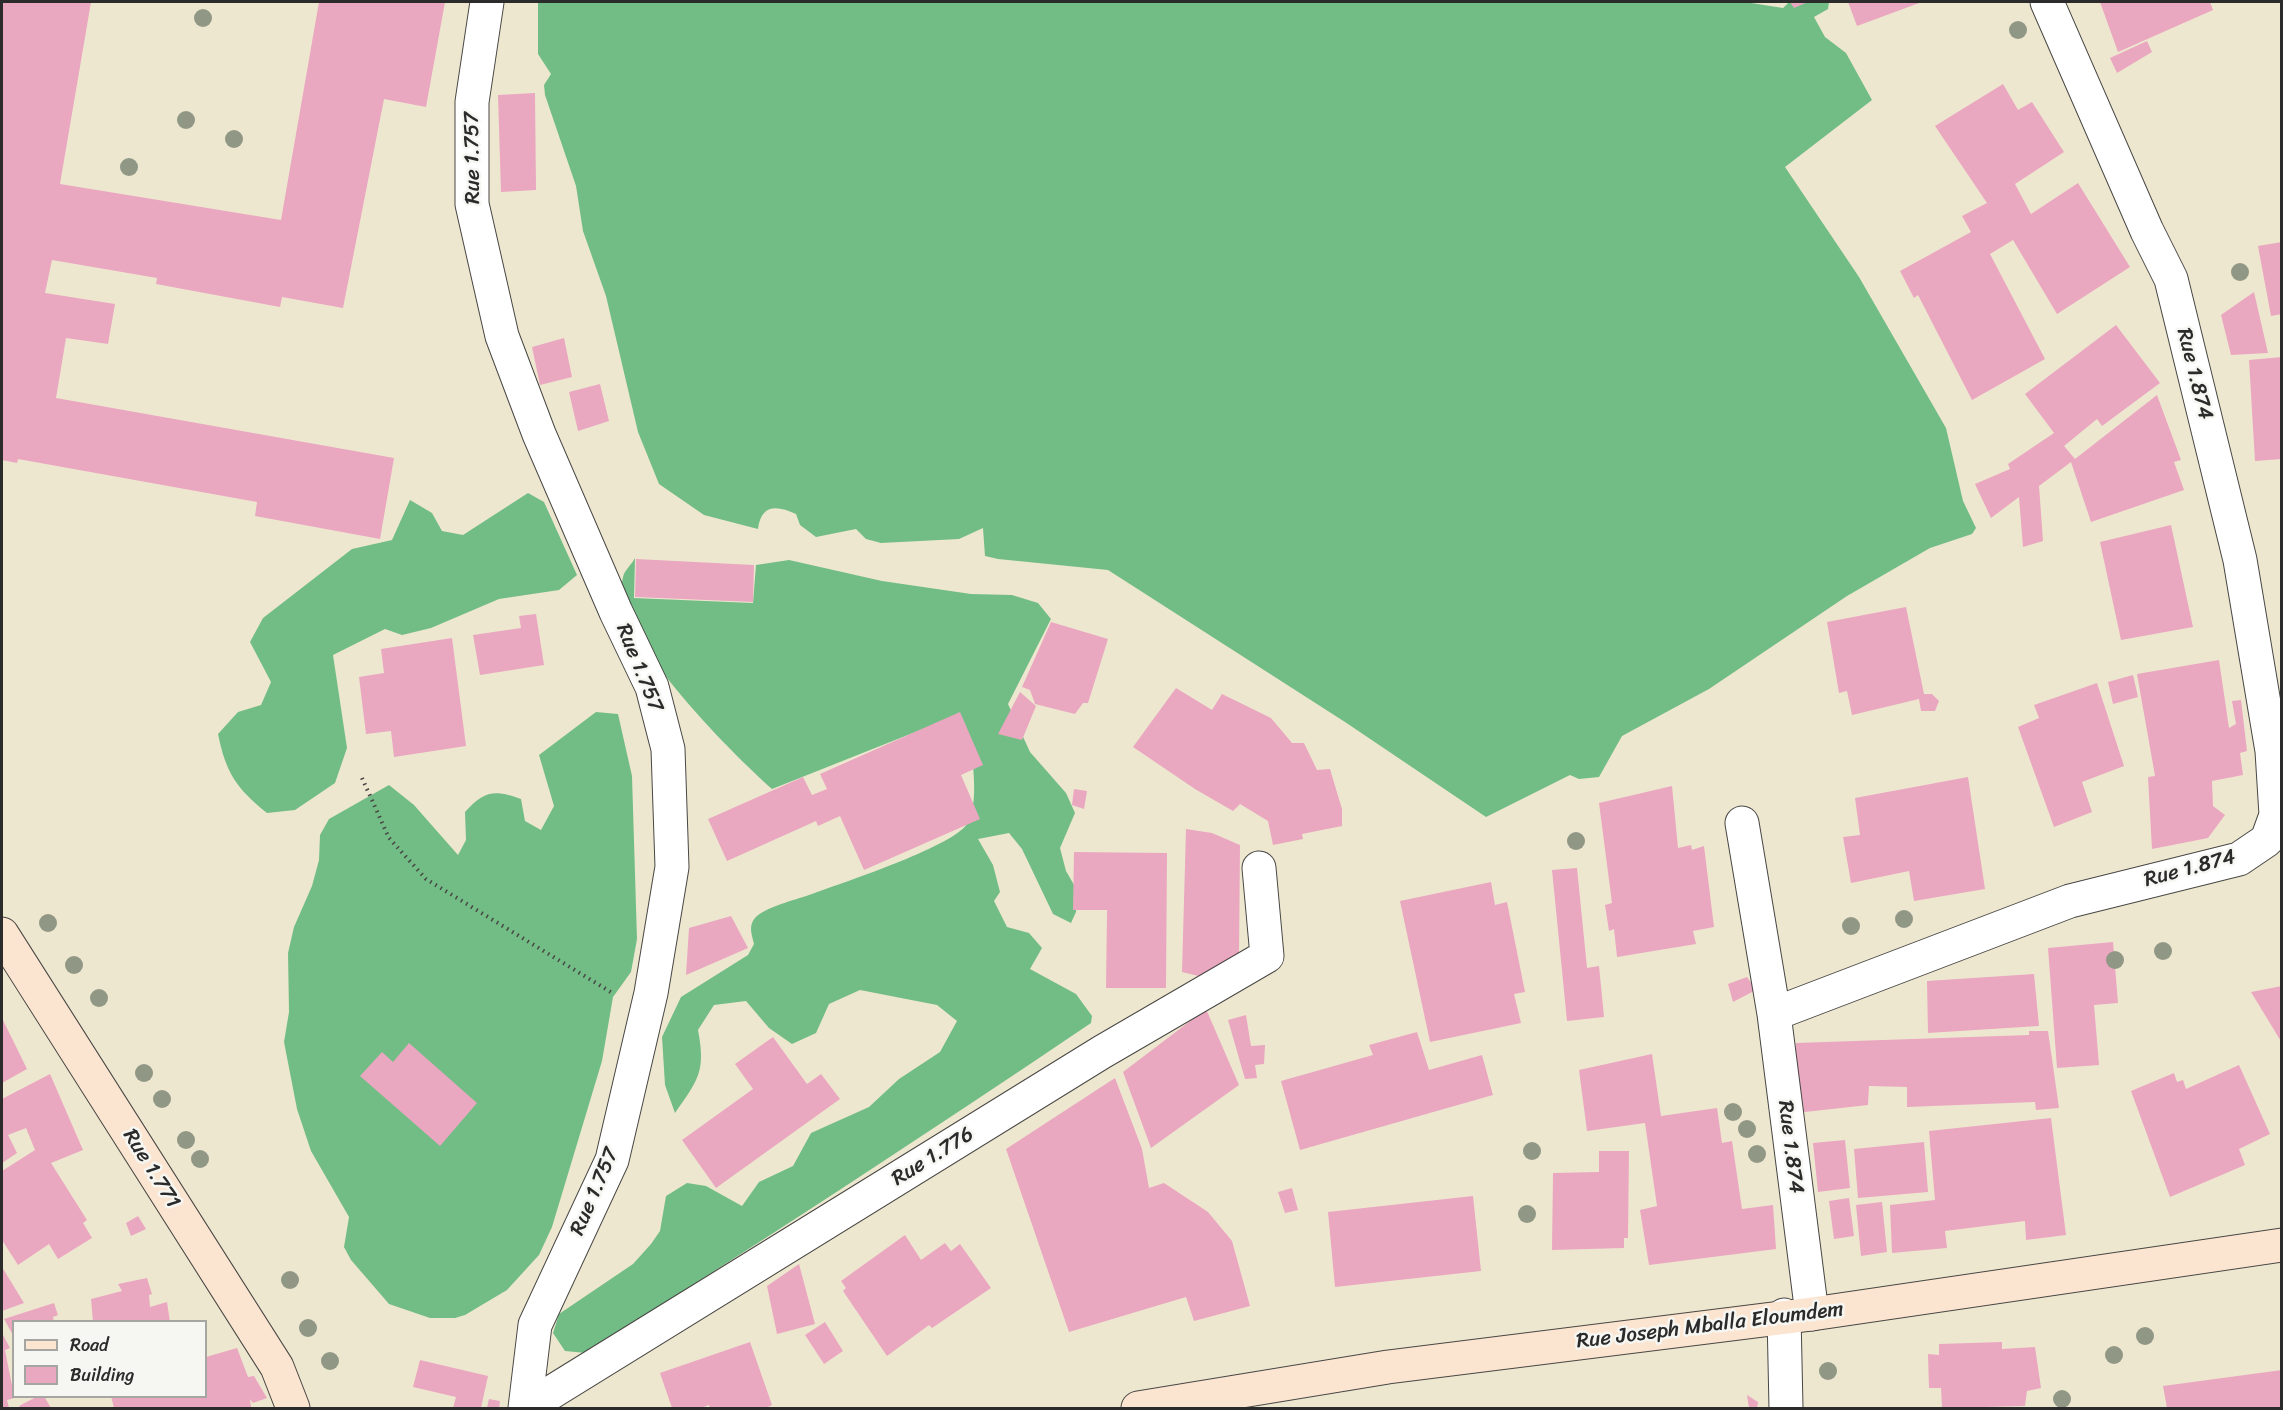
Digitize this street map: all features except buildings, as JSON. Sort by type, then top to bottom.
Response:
[{"type":"main road","name":"Rue 1.771","points":[[2,934],[277,1367],[293,1408]]},
{"type":"main road","name":"Rue Joseph Mballa Eloumdem","points":[[1138,1408],[1388,1367],[1798,1315],[2282,1245]]},
{"type":"street","name":"Rue 1.757","points":[[487,2],[472,102],[472,204],[502,336],[539,434],[616,612],[652,687],[668,749],[672,867],[647,1013],[612,1160],[535,1325],[526,1408]]},
{"type":"street","name":"Rue 1.874","points":[[1786,1408],[1798,1315],[1774,1014],[2070,901],[2239,859],[2267,840],[2276,815],[2272,751],[2240,560],[2171,279],[2047,2]]},
{"type":"street","points":[[1742,823],[1774,1014]]},
{"type":"street","name":"Rue 1.776","points":[[526,1408],[1102,1052],[1266,956],[1259,868]]},
{"type":"path","points":[[362,778],[388,838],[426,879],[647,1013]]},
{"type":"green space","points":[[538,2],[1745,2],[1783,8],[1789,2],[1829,2],[1828,9],[1814,17],[1825,37],[1846,53],[1872,100],[1785,167],[1859,277],[1946,428],[1963,501],[1976,528],[1972,534],[1930,548],[1847,596],[1709,689],[1622,736],[1599,777],[1579,779],[1570,775],[1486,817],[1345,722],[1108,570],[985,556],[983,528],[959,539],[881,543],[866,539],[856,529],[816,537],[800,525],[796,514],[776,508],[766,511],[758,529],[704,515],[659,484],[638,432],[606,296],[583,231],[576,186],[545,95],[544,85],[551,74],[538,54]]},
{"type":"green space","points":[[528,493],[544,502],[577,575],[559,590],[499,599],[431,628],[402,635],[385,629],[333,655],[347,748],[335,783],[295,810],[267,813],[247,796],[229,770],[218,734],[238,712],[261,705],[271,682],[250,642],[263,618],[352,549],[392,540],[410,500],[432,513],[442,531],[463,535]]},
{"type":"green space","points":[[635,558],[634,598],[753,603],[756,565],[789,560],[882,581],[971,594],[1012,595],[1038,603],[1051,619],[1008,704],[1030,752],[1066,793],[1075,813],[1060,848],[1066,871],[1077,890],[1076,912],[1071,923],[1053,914],[1022,849],[1009,833],[978,839],[993,865],[1000,892],[994,901],[1007,927],[1029,933],[1042,948],[1030,969],[1076,994],[1092,1016],[1091,1023],[966,1107],[586,1353],[565,1351],[553,1333],[559,1314],[633,1264],[660,1231],[666,1196],[687,1183],[706,1186],[742,1206],[759,1182],[793,1166],[811,1133],[869,1107],[899,1079],[940,1052],[957,1021],[937,1005],[860,990],[829,1004],[816,1033],[792,1044],[769,1028],[746,1001],[714,1005],[698,1030],[701,1056],[698,1075],[675,1113],[665,1085],[662,1037],[681,997],[748,955],[754,944],[752,924],[755,918],[766,910],[894,864],[957,833],[967,824],[971,815],[974,792],[969,734],[933,725],[772,789],[730,749],[677,690],[653,659],[634,628],[623,600],[623,577]]},
{"type":"green space","points":[[596,712],[618,714],[632,776],[637,939],[631,972],[613,997],[602,1061],[552,1227],[539,1255],[507,1290],[465,1315],[455,1318],[430,1318],[389,1304],[351,1260],[344,1247],[349,1217],[311,1151],[297,1109],[284,1042],[289,1012],[288,953],[294,927],[312,886],[319,860],[320,835],[329,819],[389,785],[414,805],[458,855],[466,840],[465,812],[478,800],[490,794],[504,794],[521,799],[525,821],[541,830],[554,806],[539,755]]}]
